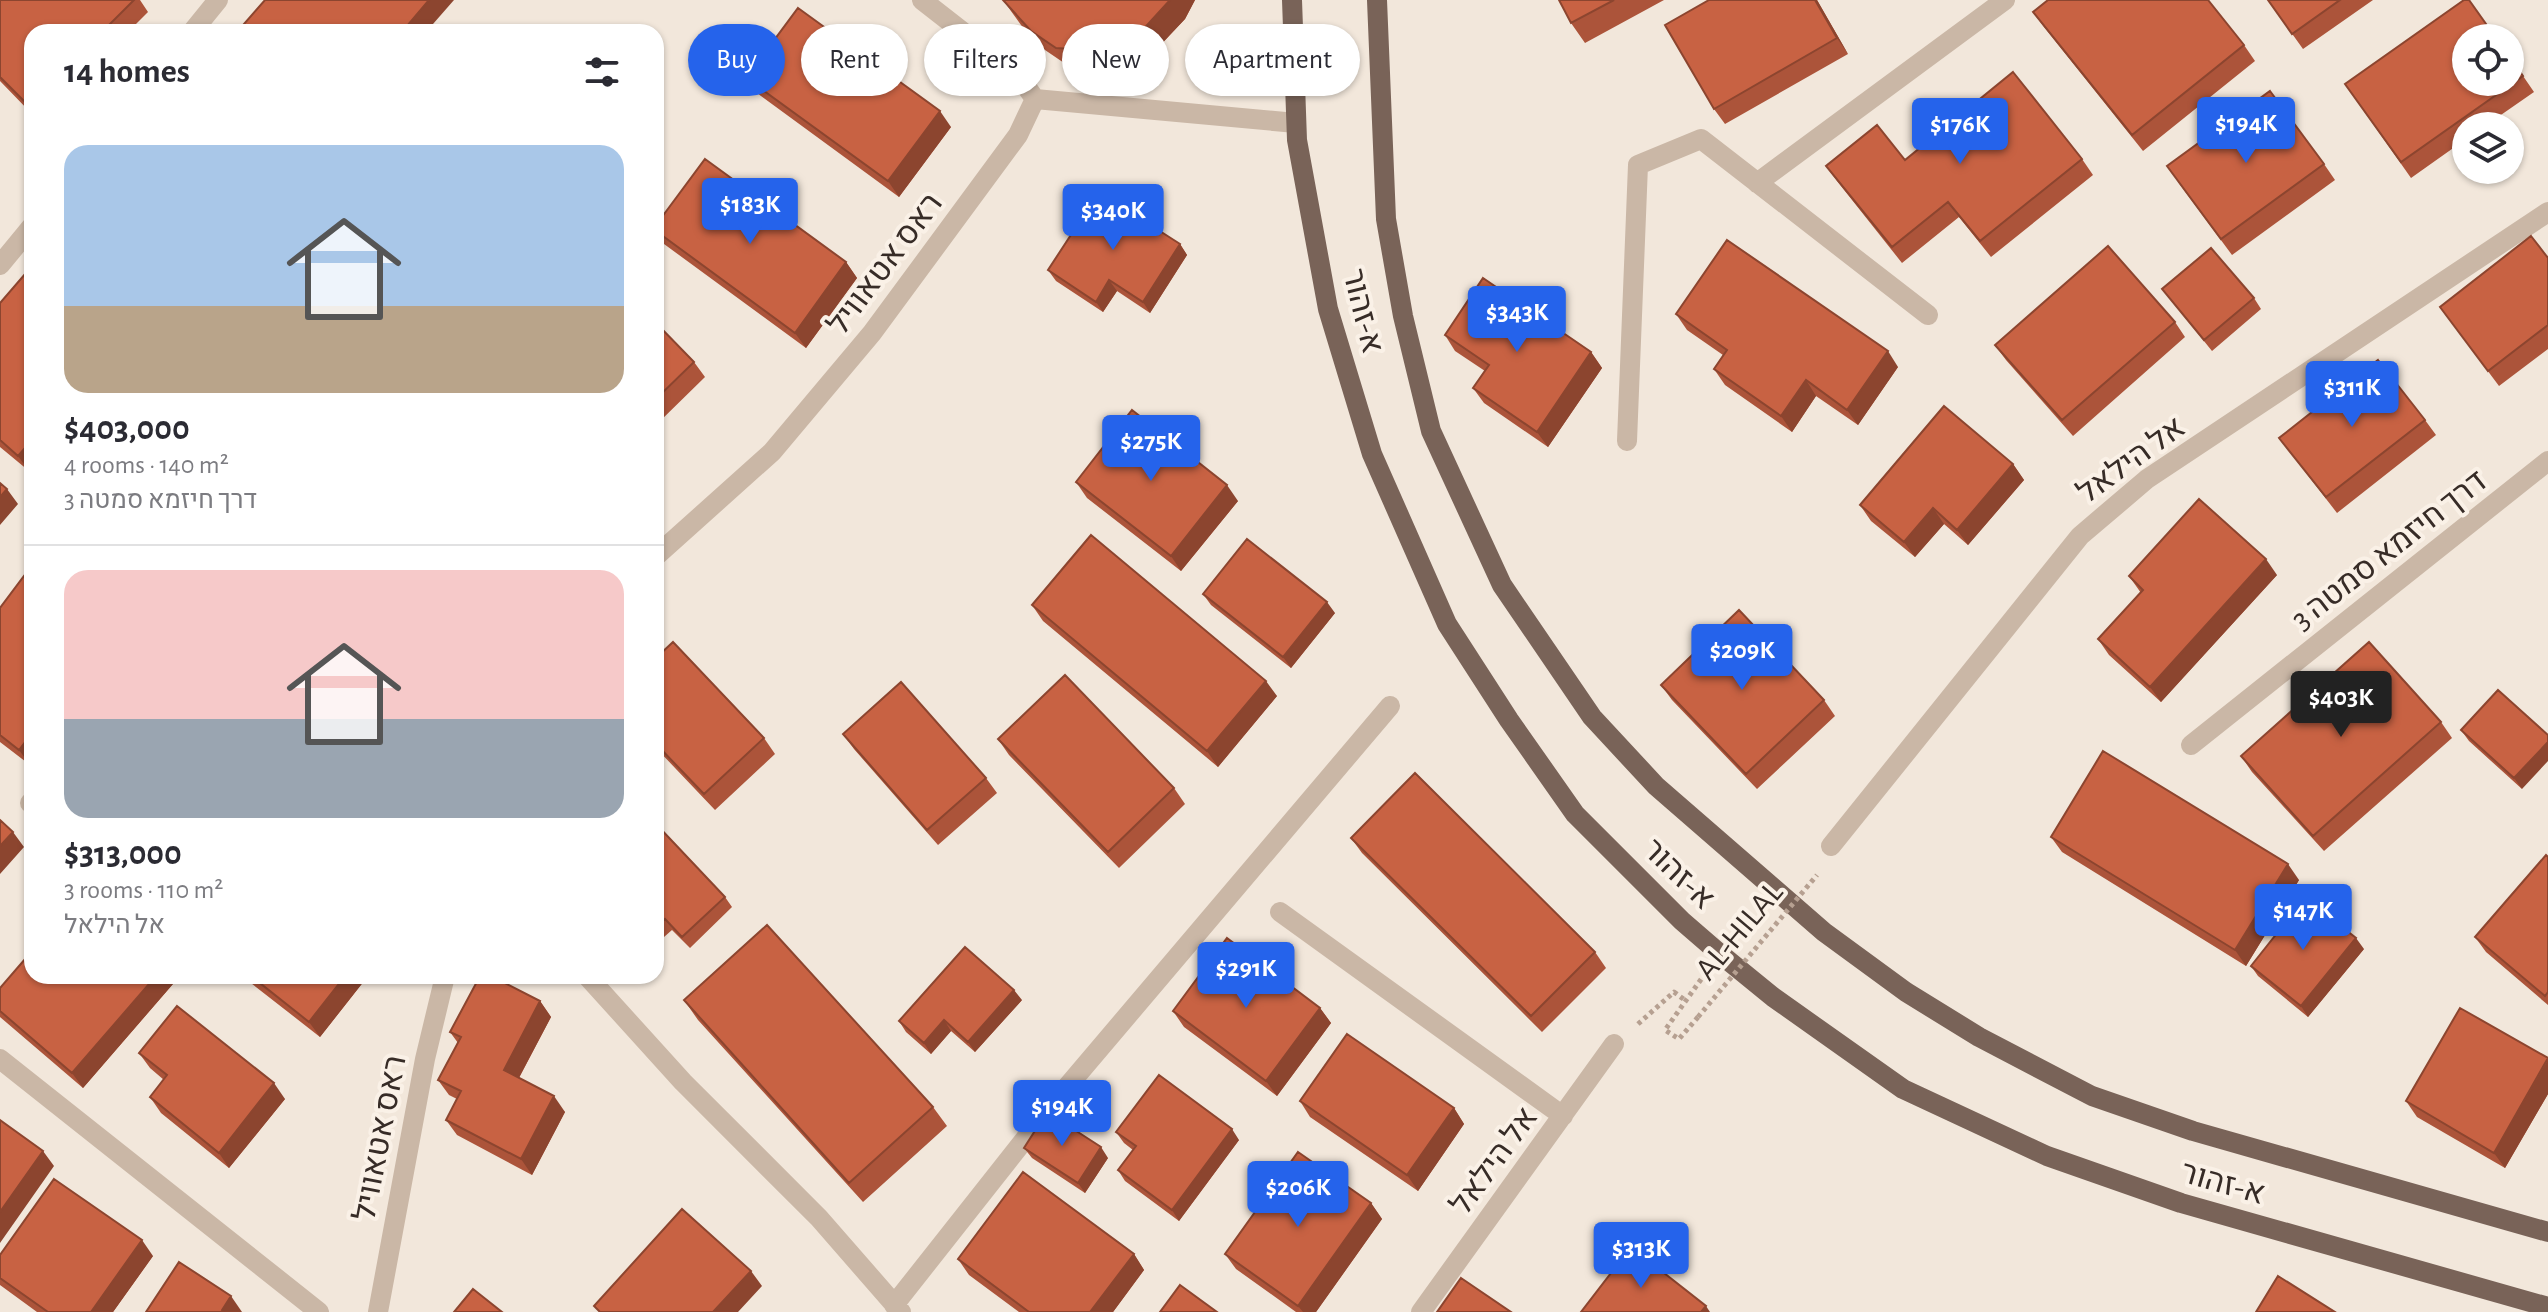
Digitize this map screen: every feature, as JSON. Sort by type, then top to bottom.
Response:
[{"type":"main road","name":"א-זהור","points":[[1292,0],[1297,140],[1328,309],[1372,454],[1447,624],[1575,814],[1682,921],[1773,997],[1903,1089],[2047,1156],[2181,1203],[2548,1307]]},
{"type":"main road","name":"א-זהור","points":[[1377,0],[1386,219],[1403,316],[1431,431],[1502,585],[1592,717],[1656,786],[1824,932],[1906,992],[1979,1037],[2092,1096],[2193,1131],[2548,1232]]},
{"type":"street","points":[[198,24],[218,0]]},
{"type":"street","points":[[922,0],[1018,75],[1035,99],[1296,123]]},
{"type":"street","points":[[1757,183],[2005,0]]},
{"type":"street","name":"ראס אטאוויל","points":[[664,549],[772,452],[872,333],[1018,135],[1035,99]]},
{"type":"street","points":[[1627,441],[1638,165],[1701,139],[1928,315]]},
{"type":"street","name":"אל הילאל","points":[[1831,846],[2080,536],[2147,479],[2548,212]]},
{"type":"street","points":[[0,265],[24,236]]},
{"type":"street","name":"דרך חיזמא סמטה 3","points":[[2191,745],[2548,461]]},
{"type":"street","points":[[594,984],[683,1082],[819,1218],[898,1309],[1055,1101],[1390,706]]},
{"type":"street","points":[[1280,912],[1563,1116]]},
{"type":"street","name":"ראס אטאוויל","points":[[378,1312],[425,1059],[443,984]]},
{"type":"street","name":"אל הילאל","points":[[1421,1312],[1614,1044]]},
{"type":"street","points":[[0,1059],[319,1312]]},
{"type":"path","name":"AL-HILAL","points":[[1614,1044],[1674,992],[1686,1001],[1665,1030],[1679,1039],[1817,875]]},
{"type":"building","points":[[0,0],[134,0],[110,24],[24,24],[24,101],[0,77]]},
{"type":"building","points":[[265,0],[429,0],[409,24],[244,24]]},
{"type":"building","points":[[1003,0],[1170,0],[1148,24],[1062,24],[1062,48],[1046,41],[1046,24],[1025,24]]},
{"type":"building","points":[[1559,0],[1614,0],[1571,23]]},
{"type":"building","points":[[1709,0],[1815,0],[1837,38],[1714,109],[1665,25]]},
{"type":"building","points":[[2048,0],[2208,0],[2244,45],[2132,135],[2033,12]]},
{"type":"building","points":[[2268,0],[2340,0],[2292,34]]},
{"type":"building","points":[[2464,0],[2469,0],[2486,24],[2452,24],[2452,96],[2495,96],[2472,112],[2452,112],[2452,126],[2401,162],[2345,84]]},
{"type":"building","points":[[798,8],[820,24],[801,24],[801,96],[908,96],[908,88],[940,111],[888,181],[771,96],[785,96],[785,26]]},
{"type":"building","points":[[2013,72],[2082,159],[1980,241],[1948,202],[1892,247],[1826,166],[1877,125],[1905,160]]},
{"type":"building","points":[[2270,91],[2324,164],[2221,239],[2167,166]]},
{"type":"building","points":[[705,159],[846,262],[795,333],[664,237],[664,214]]},
{"type":"building","points":[[1099,192],[1180,244],[1143,302],[1109,280],[1096,302],[1048,270]]},
{"type":"building","points":[[2531,236],[2548,258],[2548,325],[2488,371],[2440,307]]},
{"type":"building","points":[[1727,240],[1888,351],[1847,410],[1806,380],[1781,416],[1714,369],[1727,350],[1676,314]]},
{"type":"building","points":[[2108,246],[2175,322],[2062,420],[1995,345]]},
{"type":"building","points":[[2211,248],[2254,298],[2204,340],[2162,289]]},
{"type":"building","points":[[24,275],[24,449],[18,456],[0,440],[0,303]]},
{"type":"building","points":[[1483,278],[1591,352],[1537,432],[1473,388],[1489,365],[1445,335]]},
{"type":"building","points":[[664,331],[694,362],[664,391]]},
{"type":"building","points":[[2378,360],[2425,420],[2326,497],[2279,438]]},
{"type":"building","points":[[1944,406],[2013,464],[1957,530],[1933,508],[1904,542],[1860,505]]},
{"type":"building","points":[[1132,410],[1227,485],[1171,556],[1076,482]]},
{"type":"building","points":[[0,483],[7,489],[0,497]]},
{"type":"building","points":[[2199,499],[2266,559],[2150,687],[2098,639],[2143,590],[2129,576]]},
{"type":"building","points":[[1091,535],[1266,681],[1207,751],[1032,605]]},
{"type":"building","points":[[1247,539],[1327,602],[1283,657],[1203,594]]},
{"type":"building","points":[[24,576],[24,743],[19,750],[0,735],[0,608]]},
{"type":"building","points":[[1739,610],[1824,700],[1746,774],[1661,685]]},
{"type":"building","points":[[673,642],[764,738],[704,794],[664,752],[664,650]]},
{"type":"building","points":[[2369,642],[2441,722],[2313,836],[2241,756]]},
{"type":"building","points":[[1065,675],[1174,788],[1108,852],[998,739]]},
{"type":"building","points":[[901,682],[986,778],[927,830],[843,734]]},
{"type":"building","points":[[2498,690],[2548,735],[2548,742],[2514,778],[2461,730]]},
{"type":"building","points":[[2103,751],[2288,864],[2235,950],[2051,837]]},
{"type":"building","points":[[1415,773],[1595,952],[1531,1016],[1351,838]]},
{"type":"building","points":[[0,820],[13,832],[0,846]]},
{"type":"building","points":[[664,832],[725,897],[682,937],[665,919]]},
{"type":"building","points":[[2546,855],[2548,992],[2545,996],[2475,937]]},
{"type":"building","points":[[2305,898],[2356,938],[2301,1006],[2251,966]]},
{"type":"building","points":[[767,925],[933,1107],[849,1183],[684,1000]]},
{"type":"building","points":[[1227,938],[1320,1008],[1266,1081],[1173,1011]]},
{"type":"building","points":[[965,947],[1014,990],[968,1042],[944,1020],[924,1043],[899,1021]]},
{"type":"building","points":[[24,960],[24,984],[149,984],[72,1073],[0,1011],[0,988]]},
{"type":"building","points":[[261,984],[339,984],[309,1022]]},
{"type":"building","points":[[476,984],[507,984],[540,1001],[504,1070],[554,1096],[521,1159],[446,1120],[461,1091],[438,1080],[461,1037],[450,1032]]},
{"type":"building","points":[[177,1006],[274,1083],[219,1153],[150,1097],[167,1075],[139,1053]]},
{"type":"building","points":[[2460,1008],[2548,1058],[2494,1153],[2406,1101]]},
{"type":"building","points":[[1347,1034],[1454,1108],[1407,1175],[1300,1101]]},
{"type":"building","points":[[1159,1075],[1232,1129],[1172,1210],[1118,1170],[1136,1146],[1116,1132]]},
{"type":"building","points":[[1047,1112],[1101,1147],[1078,1183],[1024,1148]]},
{"type":"building","points":[[0,1120],[43,1151],[0,1212]]},
{"type":"building","points":[[1298,1152],[1371,1203],[1298,1306],[1225,1254]]},
{"type":"building","points":[[1023,1172],[1134,1254],[1090,1312],[1029,1312],[958,1259]]},
{"type":"building","points":[[54,1179],[142,1240],[91,1312],[48,1312],[0,1278],[0,1255]]},
{"type":"building","points":[[682,1209],[751,1271],[713,1312],[600,1312],[594,1306]]},
{"type":"building","points":[[1631,1247],[1706,1306],[1701,1312],[1581,1312]]},
{"type":"building","points":[[179,1262],[231,1296],[222,1310],[224,1312],[146,1312]]},
{"type":"building","points":[[2278,1276],[2335,1312],[2256,1312]]},
{"type":"building","points":[[1461,1278],[1511,1312],[1437,1312]]},
{"type":"building","points":[[1180,1285],[1217,1312],[1160,1312]]},
{"type":"building","points":[[473,1289],[502,1312],[454,1312]]}]
